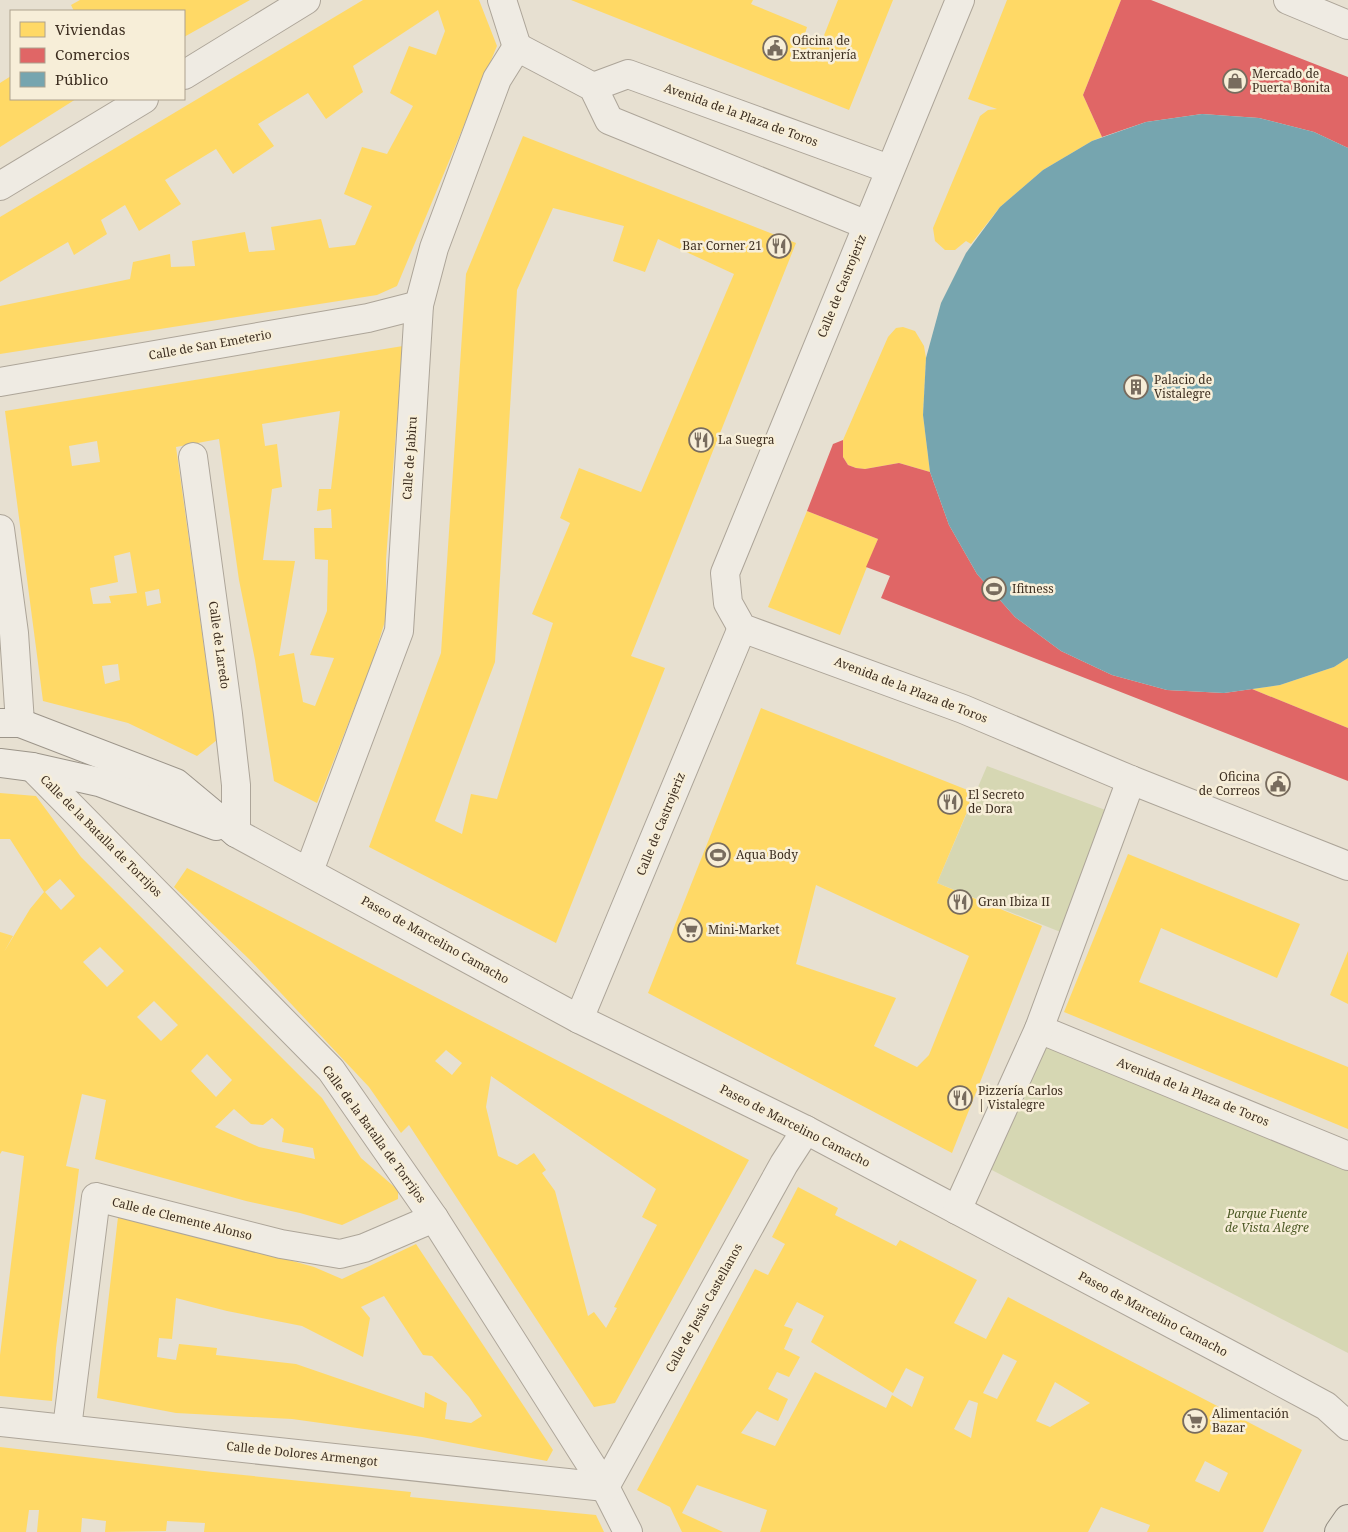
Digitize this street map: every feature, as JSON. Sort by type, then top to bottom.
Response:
[{"type":"main road","points":[[1339,1532],[1348,1520]]},
{"type":"street","points":[[185,73],[306,0]]},
{"type":"street","points":[[502,0],[517,47],[593,87],[609,120],[867,225]]},
{"type":"street","name":"Calle de Castrojeriz","points":[[579,1020],[742,628],[728,603],[725,573],[889,169],[960,0]]},
{"type":"street","points":[[1288,0],[1348,25]]},
{"type":"street","name":"Calle de Jabiru","points":[[309,871],[399,631],[419,305],[434,248],[497,79],[517,47]]},
{"type":"street","name":"Avenida de la Plaza de Toros","points":[[593,87],[628,74],[889,169]]},
{"type":"street","points":[[0,186],[142,100]]},
{"type":"street","name":"Calle de San Emeterio","points":[[0,382],[368,318],[419,305]]},
{"type":"street","name":"Calle de Laredo","points":[[192,457],[228,714],[236,785],[236,833]]},
{"type":"street","points":[[0,530],[14,633],[10,723],[0,742]]},
{"type":"street","name":"Avenida de la Plaza de Toros","points":[[742,628],[963,709],[1131,780],[1348,866]]},
{"type":"street","name":"Paseo de Marcelino Camacho","points":[[10,723],[176,783],[236,833]]},
{"type":"street","name":"Paseo de Marcelino Camacho","points":[[0,763],[32,767],[99,782],[236,833],[309,871],[579,1020],[806,1130],[1326,1406],[1348,1426]]},
{"type":"street","name":"Calle de la Batalla de Torrijos","points":[[32,767],[330,1070],[434,1218],[605,1487],[628,1532]]},
{"type":"street","points":[[957,1210],[1039,1029],[1131,780]]},
{"type":"street","name":"Avenida de la Plaza de Toros","points":[[1039,1029],[1348,1156]]},
{"type":"street","name":"Calle de Jesús Castellanos","points":[[605,1487],[784,1164],[806,1130]]},
{"type":"street","name":"Calle de Clemente Alonso","points":[[67,1428],[96,1197],[281,1244],[340,1254],[364,1248],[434,1218]]},
{"type":"street","name":"Calle de Dolores Armengot","points":[[0,1422],[605,1487]]},
{"type":"green space","points":[[987,766],[1119,815],[1073,937],[937,883]]},
{"type":"green space","name":"Parque Fuente de Vista Alegre","points":[[1041,1042],[1348,1167],[1348,1353],[986,1167]]},
{"type":"building: Viviendas","points":[[80,0],[250,0],[185,36],[185,10],[74,10],[71,5]]},
{"type":"building: Viviendas","points":[[363,0],[479,0],[497,46],[397,286],[377,295],[0,354],[0,306],[130,279],[133,262],[170,254],[171,267],[195,266],[192,241],[245,232],[249,252],[275,250],[271,227],[321,219],[329,248],[355,245],[372,206],[344,194],[362,147],[387,154],[413,106],[390,93],[409,46],[436,55],[445,31],[438,10],[353,66],[363,92],[326,119],[308,93],[258,124],[274,146],[233,174],[216,149],[165,180],[181,204],[139,231],[125,205],[101,220],[107,234],[74,255],[68,242],[0,282],[0,217]]},
{"type":"building: Viviendas","points":[[571,0],[753,0],[751,4],[807,27],[804,37],[821,43],[838,0],[893,0],[849,110]]},
{"type":"building: Viviendas","points":[[1007,0],[1121,0],[1083,95],[1102,137],[1043,170],[1000,207],[971,244],[966,241],[955,250],[945,250],[935,241],[933,228],[980,116],[988,110],[997,109],[968,99]]},
{"type":"building: Viviendas","points":[[10,77],[10,100],[74,100],[0,147],[0,83]]},
{"type":"building: Viviendas","points":[[523,136],[796,243],[631,656],[665,668],[556,943],[369,847],[441,653],[466,274]],"holes":[[[553,208],[624,226],[613,261],[645,272],[658,239],[734,274],[641,492],[579,468],[560,518],[570,523],[532,614],[553,623],[497,799],[471,794],[462,834],[435,821],[495,662],[517,290]]]},
{"type":"building: Viviendas","points":[[903,327],[915,331],[924,346],[926,358],[923,415],[930,472],[899,463],[865,469],[856,468],[848,465],[843,457],[843,440],[888,337],[896,328]]},
{"type":"building: Viviendas","points":[[403,346],[386,560],[386,618],[372,663],[317,803],[274,781],[255,660],[239,580],[219,439],[176,447],[217,740],[197,756],[128,723],[43,701],[5,411]],"holes":[[[340,411],[331,489],[319,489],[317,511],[331,509],[332,528],[314,528],[315,559],[328,560],[327,611],[310,655],[334,658],[315,706],[303,702],[294,653],[279,656],[295,561],[263,560],[272,489],[282,487],[277,444],[265,446],[262,424]],[[97,441],[100,462],[72,466],[69,446]],[[130,552],[137,593],[109,596],[111,603],[93,604],[90,588],[118,582],[114,556]],[[159,589],[161,603],[147,606],[145,592]],[[118,664],[120,680],[105,684],[102,666]]]},
{"type":"building: Viviendas","points":[[807,511],[878,539],[840,635],[768,607]]},
{"type":"building: Viviendas","points":[[1348,658],[1348,728],[1252,689],[1280,685],[1334,667]]},
{"type":"building: Viviendas","points":[[761,708],[975,793],[937,883],[1042,926],[952,1153],[648,993]],"holes":[[[816,885],[969,956],[929,1055],[917,1067],[874,1046],[896,998],[796,964]]]},
{"type":"building: Viviendas","points":[[0,793],[36,796],[81,857],[322,1098],[361,1158],[398,1190],[398,1199],[342,1225],[246,1201],[95,1159],[106,1100],[82,1094],[66,1166],[79,1169],[56,1348],[52,1401],[0,1396],[0,1355],[24,1156],[2,1151],[0,1154],[0,932],[13,936],[4,952],[30,909],[44,892],[10,839],[0,839]],"holes":[[[60,879],[75,896],[61,910],[45,892]],[[100,947],[124,971],[107,987],[83,962]],[[154,1001],[178,1025],[161,1041],[137,1017]],[[207,1054],[232,1080],[216,1097],[191,1071]],[[234,1109],[251,1124],[263,1125],[272,1118],[284,1129],[282,1142],[313,1148],[315,1159],[259,1147],[215,1127]]]},
{"type":"building: Viviendas","points":[[1128,854],[1300,924],[1277,978],[1161,928],[1139,982],[1348,1067],[1348,1129],[1064,1012]]},
{"type":"building: Viviendas","points":[[187,868],[749,1160],[615,1403],[594,1407],[409,1125],[401,1133],[369,1087],[249,959],[174,887]],"holes":[[[446,1050],[462,1063],[452,1075],[435,1061]],[[491,1076],[656,1189],[642,1217],[657,1225],[614,1307],[617,1308],[606,1328],[594,1312],[588,1316],[555,1191],[542,1173],[546,1170],[534,1153],[517,1165],[498,1156],[486,1107]]]},
{"type":"building: Viviendas","points":[[1348,951],[1348,1004],[1330,995]]},
{"type":"building: Viviendas","points":[[798,1187],[838,1208],[835,1215],[896,1246],[900,1240],[977,1280],[954,1323],[986,1339],[1008,1297],[1302,1450],[1263,1532],[1147,1532],[1150,1525],[1101,1507],[1088,1532],[760,1532],[767,1510],[697,1485],[682,1513],[723,1532],[682,1532],[670,1507],[637,1490],[755,1269],[768,1275],[785,1244],[772,1237]],"holes":[[[797,1302],[824,1316],[811,1342],[893,1393],[906,1368],[924,1377],[912,1407],[892,1395],[886,1408],[815,1372],[775,1446],[741,1433],[757,1411],[778,1421],[788,1399],[768,1389],[777,1372],[789,1377],[800,1357],[784,1349],[793,1329],[784,1326]],[[1003,1354],[1017,1361],[997,1399],[983,1393]],[[1055,1382],[1090,1403],[1050,1427],[1036,1421]],[[969,1400],[978,1403],[971,1438],[954,1429]],[[1205,1461],[1228,1473],[1219,1492],[1195,1481]]]},
{"type":"building: Viviendas","points":[[118,1217],[235,1245],[314,1267],[342,1279],[416,1244],[553,1450],[547,1461],[422,1437],[292,1419],[176,1413],[97,1398]],"holes":[[[384,1296],[423,1355],[432,1356],[469,1397],[482,1416],[471,1423],[445,1419],[447,1403],[425,1392],[424,1408],[296,1364],[216,1355],[217,1348],[179,1344],[176,1360],[157,1357],[159,1338],[172,1339],[176,1298],[227,1311],[302,1326],[363,1357],[370,1318],[361,1307]]]},
{"type":"building: Viviendas","points":[[0,1447],[213,1472],[411,1492],[410,1497],[596,1515],[604,1532],[204,1532],[205,1523],[167,1521],[166,1531],[105,1532],[106,1521],[82,1518],[81,1532],[37,1532],[39,1510],[29,1510],[26,1532],[0,1532]]},
{"type":"building: Comercios","points":[[1121,0],[1151,0],[1348,77],[1348,148],[1314,132],[1259,118],[1202,114],[1146,122],[1102,137],[1083,95]]},
{"type":"building: Comercios","points":[[843,440],[843,457],[848,465],[856,468],[865,469],[899,463],[930,472],[949,525],[977,574],[1015,617],[1061,651],[1112,675],[1167,690],[1224,693],[1252,689],[1348,728],[1348,781],[881,598],[890,576],[866,567],[878,539],[807,511],[833,444]]},
{"type":"building: Público","name":"Palacio de Vistalegre","points":[[1202,114],[1259,118],[1314,132],[1348,148],[1348,658],[1334,667],[1280,685],[1224,693],[1167,690],[1112,675],[1061,651],[1015,617],[977,574],[949,525],[930,472],[923,415],[926,358],[941,303],[966,253],[1000,207],[1043,170],[1092,141],[1146,122]]},
{"type":"place","name":"Oficina de Extranjería","points":[[775,48]]},
{"type":"place","name":"Mercado de Puerta Bonita","points":[[1235,81]]},
{"type":"place","name":"Bar Corner 21","points":[[779,246]]},
{"type":"place","name":"Palacio de Vistalegre","points":[[1136,387]]},
{"type":"place","name":"La Suegra","points":[[701,440]]},
{"type":"place","name":"Ifitness","points":[[994,589]]},
{"type":"place","name":"Oficina de Correos","points":[[1278,784]]},
{"type":"place","name":"El Secreto de Dora","points":[[950,802]]},
{"type":"place","name":"Aqua Body","points":[[718,855]]},
{"type":"place","name":"Gran Ibiza II","points":[[960,902]]},
{"type":"place","name":"Mini-Market","points":[[690,930]]},
{"type":"place","name":"Pizzería Carlos | Vistalegre","points":[[960,1098]]},
{"type":"place","name":"Alimentación Bazar","points":[[1195,1421]]}]
